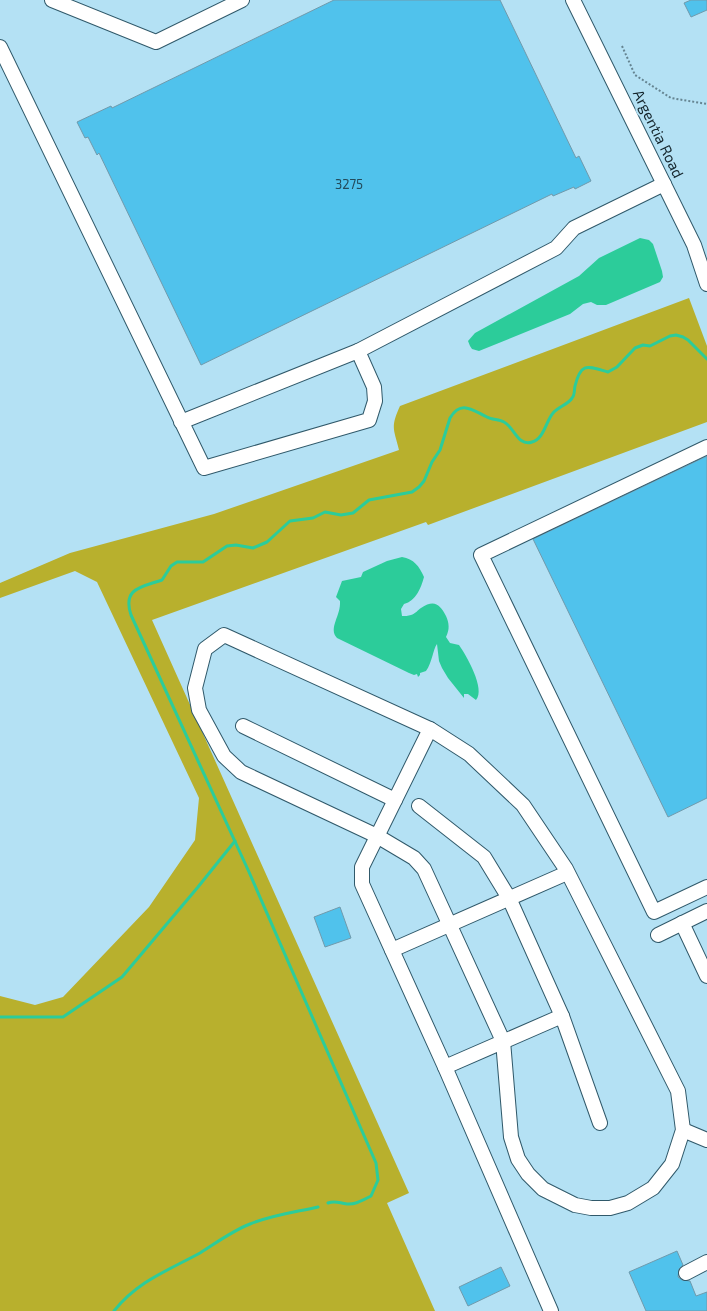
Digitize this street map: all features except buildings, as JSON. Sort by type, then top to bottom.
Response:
[{"type":"street","points":[[52,0],[156,42],[242,0]]},
{"type":"street","name":"Argentia Road","points":[[573,0],[694,245],[707,284]]},
{"type":"street","points":[[0,47],[204,468],[369,420],[375,401],[374,387],[358,351]]},
{"type":"street","points":[[182,422],[358,351],[556,248],[574,228],[664,184]]},
{"type":"street","points":[[707,447],[481,555],[654,912],[707,887]]},
{"type":"street","points":[[224,635],[430,729],[469,754],[523,805],[567,873],[678,1091],[683,1130],[672,1164],[653,1188],[628,1203],[610,1208],[591,1208],[575,1205],[558,1198],[543,1189],[528,1174],[518,1159],[511,1137],[503,1042],[424,869],[414,858],[377,836],[241,772],[224,756],[199,710],[195,688],[205,649],[224,635]]},
{"type":"street","points":[[243,726],[395,800]]},
{"type":"street","points":[[430,729],[362,867],[362,884],[445,1067],[551,1311]]},
{"type":"street","points":[[419,806],[484,857],[509,898],[562,1016],[600,1123]]},
{"type":"street","points":[[392,950],[567,873]]},
{"type":"street","points":[[658,934],[707,911]]},
{"type":"street","points":[[682,923],[707,976]]},
{"type":"street","points":[[445,1067],[562,1016]]},
{"type":"street","points":[[683,1130],[707,1140]]},
{"type":"street","points":[[686,1272],[707,1262]]},
{"type":"path","points":[[622,46],[635,75],[671,98],[707,104]]},
{"type":"shaded area","points":[[640,238],[649,240],[653,244],[662,271],[663,277],[660,282],[606,305],[597,305],[591,302],[583,304],[570,314],[479,351],[472,349],[470,346],[468,341],[475,333],[579,276],[599,258]]},
{"type":"shaded area","points":[[689,298],[707,346],[707,422],[428,525],[426,522],[152,620],[409,1193],[387,1203],[435,1311],[0,1311],[0,996],[35,1005],[63,997],[149,907],[195,840],[199,798],[97,582],[75,571],[0,598],[0,583],[70,553],[214,514],[399,450],[394,433],[394,424],[400,406]]},
{"type":"shaded area","points":[[402,557],[410,559],[416,564],[424,577],[415,597],[404,604],[401,609],[402,616],[408,616],[426,605],[433,603],[441,608],[446,616],[449,629],[446,637],[450,643],[459,645],[474,672],[479,688],[476,700],[468,694],[464,694],[464,698],[448,678],[439,661],[437,644],[428,668],[426,671],[420,673],[418,677],[417,674],[414,675],[409,673],[337,638],[334,626],[339,612],[340,601],[336,597],[342,581],[361,577],[363,572],[387,561]]},
{"type":"waterway","points":[[328,1203],[335,1202],[353,1204],[371,1196],[378,1180],[376,1163],[249,872],[131,615],[129,599],[132,594],[141,587],[162,580],[171,566],[177,562],[203,562],[227,546],[236,545],[253,548],[267,542],[290,521],[313,518],[325,512],[341,515],[353,513],[369,500],[412,492],[424,481],[432,462],[440,450],[450,418],[458,409],[472,409],[489,418],[502,421],[508,424],[516,436],[523,442],[532,442],[542,434],[553,413],[571,400],[574,394],[577,378],[583,369],[590,367],[608,372],[617,367],[635,348],[643,345],[650,346],[670,336],[676,335],[688,340],[707,359]]},
{"type":"waterway","points":[[0,1017],[63,1017],[122,977],[235,841]]},
{"type":"waterway","points":[[114,1311],[143,1284],[200,1253],[237,1230],[267,1218],[318,1207]]}]
